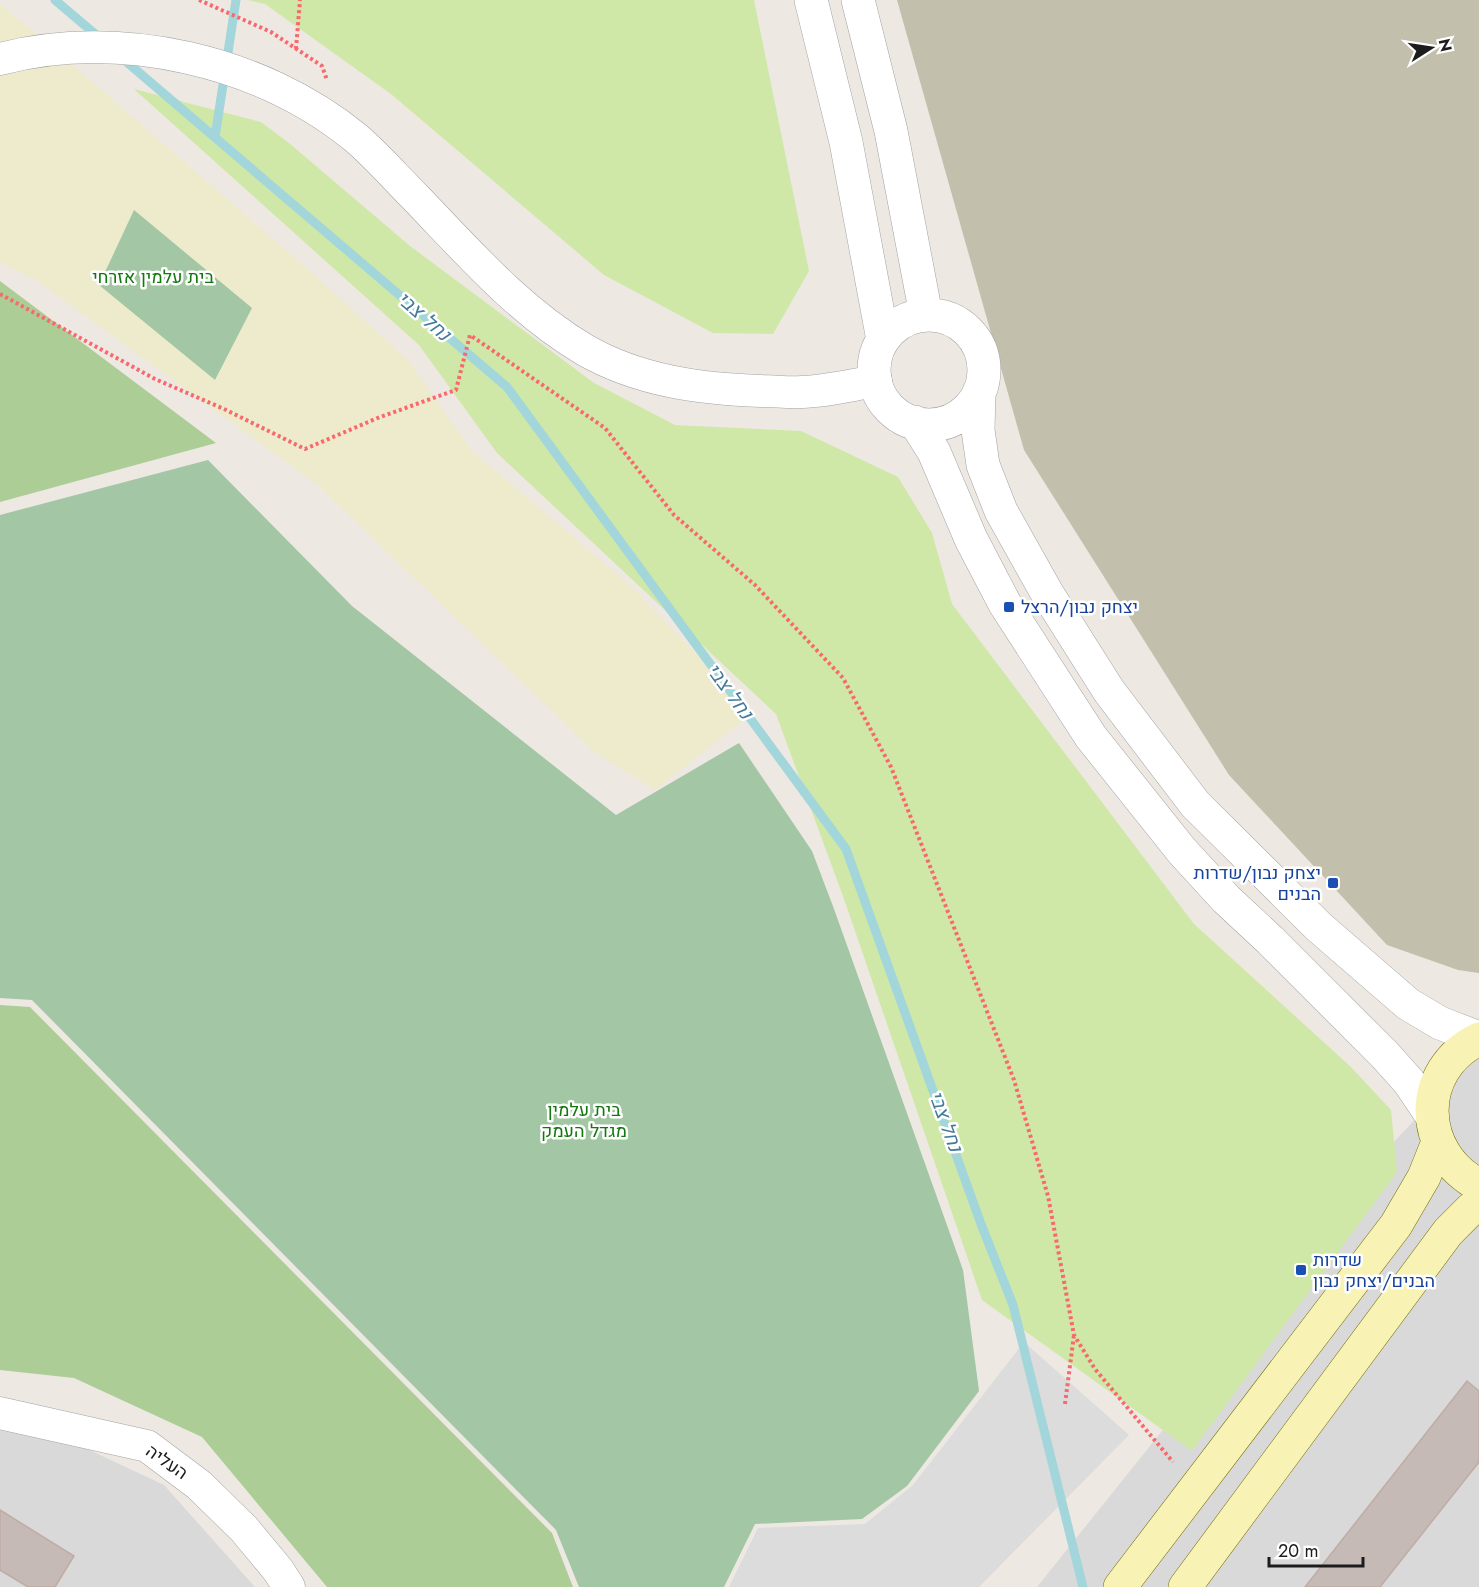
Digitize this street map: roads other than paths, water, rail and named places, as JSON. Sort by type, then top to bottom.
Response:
[{"type":"main road","points":[[1120,1587],[1396,1225],[1424,1177],[1435,1129],[1435,1091],[1445,1068],[1462,1050],[1479,1039]]},
{"type":"main road","points":[[1435,1129],[1450,1163],[1469,1180],[1479,1185]]},
{"type":"main road","points":[[1185,1587],[1448,1232],[1471,1209],[1479,1205]]},
{"type":"street","points":[[810,0],[846,142],[883,340]]},
{"type":"street","points":[[858,0],[891,131],[926,315]]},
{"type":"street","points":[[0,59],[43,50],[87,47],[130,49],[170,54],[214,65],[275,86],[321,113],[355,137],[518,301],[586,350],[646,375],[694,386],[801,393],[876,381]]},
{"type":"street","points":[[979,392],[970,406],[956,417],[940,423],[923,424],[899,416],[886,404],[876,381],[875,363],[883,340],[901,322],[926,315],[943,317],[958,324],[976,342],[983,367],[979,392],[978,430],[983,465],[1001,511],[1047,593],[1109,691],[1195,804],[1318,927],[1408,1004],[1440,1023],[1479,1039]]},
{"type":"street","points":[[915,422],[934,452],[971,539],[1005,604],[1091,737],[1190,860],[1226,899],[1385,1055],[1409,1082],[1435,1129]]},
{"type":"street","name":"העליה","points":[[0,1413],[147,1446],[199,1485],[244,1529],[289,1587]]},
{"type":"waterway","name":"נחל צבי","points":[[55,0],[101,39]]},
{"type":"waterway","points":[[215,137],[236,0]]},
{"type":"waterway","name":"נחל צבי","points":[[122,58],[507,387],[846,849],[981,1224],[1013,1305],[1083,1587]]},
{"type":"place","name":"יצחק נבון/הרצל","points":[[1009,607]]},
{"type":"place","name":"יצחק נבון/שדרות הבנים","points":[[1333,883]]},
{"type":"place","name":"שדרות הבנים/יצחק נבון","points":[[1301,1270]]},
{"type":"park label","name":"בית עלמין אזרחי","points":[[153,277]]},
{"type":"park label","name":"בית עלמין מגדל העמק","points":[[584,1120]]}]
